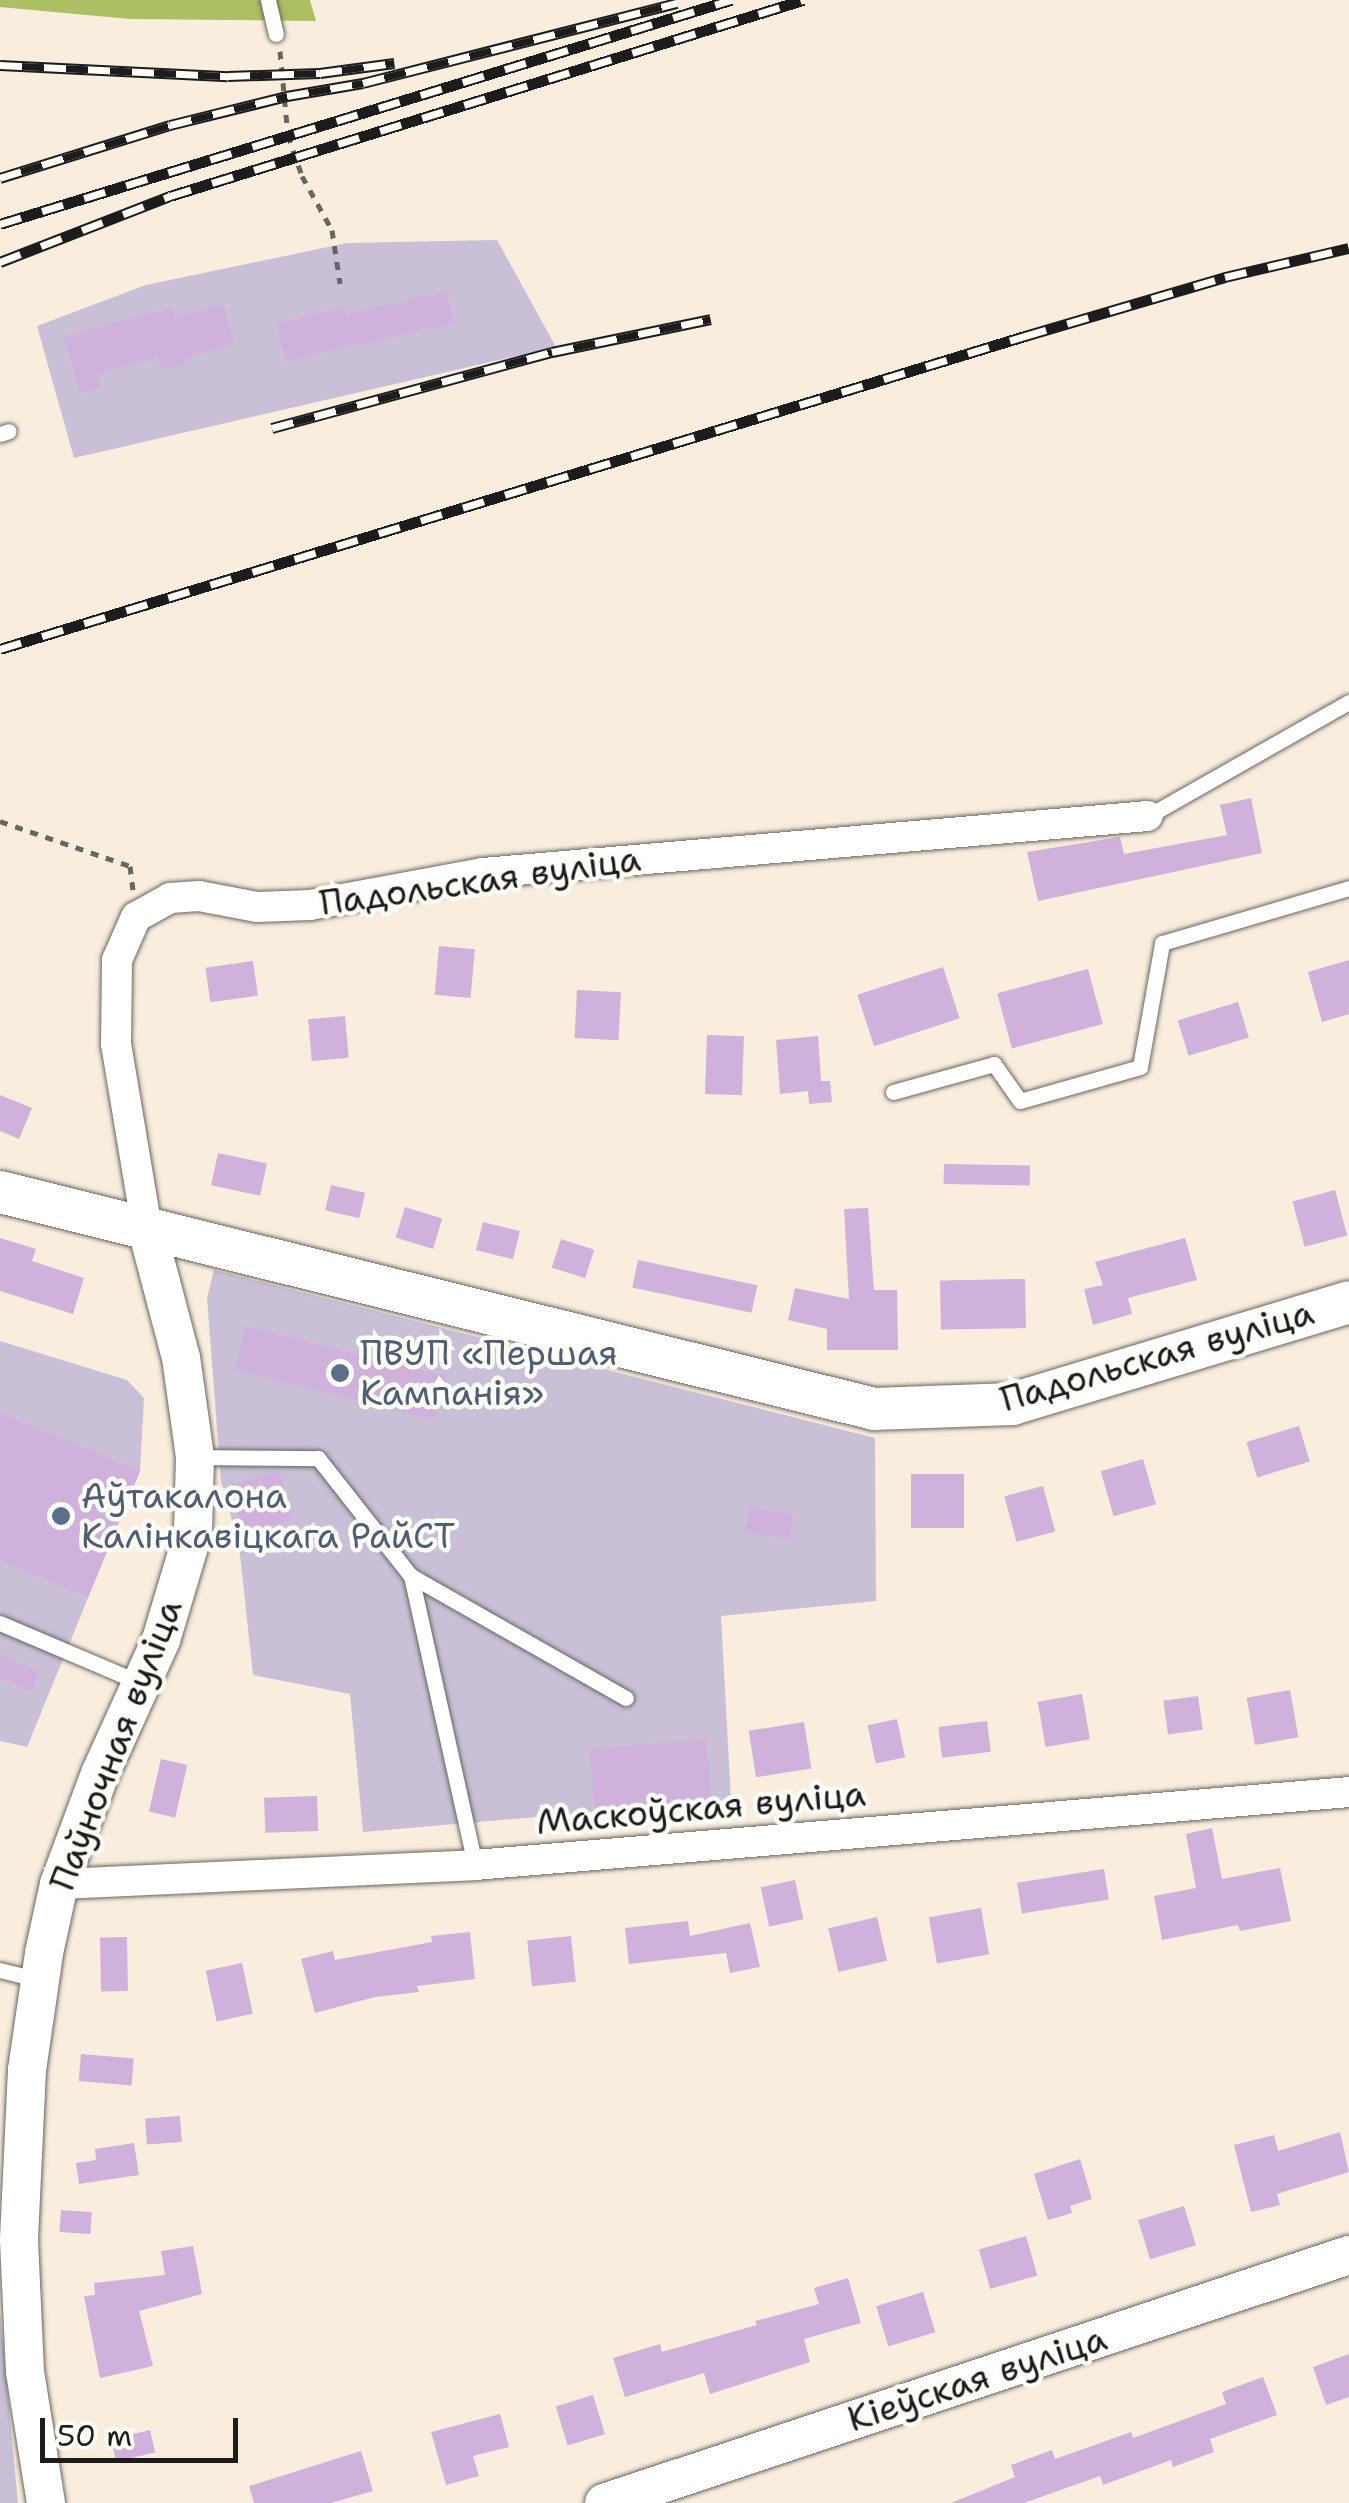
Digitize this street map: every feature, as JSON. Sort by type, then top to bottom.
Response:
[{"type":"main road","name":"Падольская вуліца","points":[[0,1192],[874,1409],[1012,1404],[1349,1302]]},
{"type":"street","name":"Падольская вуліца","points":[[136,917],[170,898],[199,896],[257,907],[310,905],[483,874],[1148,816]]},
{"type":"street","points":[[136,917],[117,960],[116,1044],[147,1230]]},
{"type":"street","name":"Паўночная вуліца","points":[[46,2503],[25,2372],[19,2239],[27,2070],[40,1980],[58,1884],[100,1774],[161,1640],[193,1533],[195,1457],[181,1358],[147,1230]]},
{"type":"street","name":"Маскоўская вуліца","points":[[58,1884],[475,1865],[1349,1792]]},
{"type":"street","name":"Кіеўская вуліца","points":[[604,2503],[1349,2255]]},
{"type":"lane","points":[[268,0],[276,34]]},
{"type":"lane","points":[[1148,816],[1349,702]]},
{"type":"lane","points":[[893,1092],[994,1064],[1020,1100],[1140,1066],[1162,944],[1349,888]]},
{"type":"lane","points":[[195,1457],[318,1458],[411,1576],[626,1698]]},
{"type":"lane","points":[[411,1576],[475,1865]]},
{"type":"lane","points":[[0,1623],[141,1683]]},
{"type":"lane","points":[[0,1970],[40,1980]]},
{"type":"path","points":[[276,34],[287,96],[288,135],[302,176],[332,230],[340,284]]},
{"type":"path","points":[[0,822],[130,866],[136,917]]},
{"type":"shaded area","points":[[497,240],[556,347],[74,458],[37,326],[146,285],[347,243]]},
{"type":"shaded area","name":"ПВУП «Першая Кампанія»","points":[[214,1270],[875,1438],[876,1601],[721,1616],[731,1800],[363,1832],[350,1694],[253,1675],[239,1545],[221,1481],[207,1298]]},
{"type":"shaded area","name":"Аўтакалона Калінкавіцкага РайСТ","points":[[0,1341],[127,1380],[144,1398],[140,1471],[27,1747],[0,1741]]},
{"type":"shaded area","points":[[0,2312],[18,2503],[0,2503]]},
{"type":"green space","points":[[0,0],[310,0],[316,21],[130,19],[0,7]]},
{"type":"building","points":[[446,291],[454,323],[286,361],[277,323],[343,307],[345,315]]},
{"type":"building","points":[[223,304],[234,344],[186,357],[187,363],[163,370],[159,357],[97,374],[101,388],[80,393],[64,337],[172,307],[174,317]]},
{"type":"building","points":[[1251,798],[1262,853],[1038,901],[1027,852],[1120,837],[1124,854],[1227,835],[1220,805]]},
{"type":"building","points":[[439,946],[475,949],[471,998],[435,995]]},
{"type":"building","points":[[1349,960],[1349,1014],[1322,1022],[1308,972]]},
{"type":"building","points":[[253,961],[258,996],[210,1002],[205,968]]},
{"type":"building","points":[[943,967],[960,1018],[874,1046],[857,995]]},
{"type":"building","points":[[1088,969],[1103,1024],[1012,1048],[997,993]]},
{"type":"building","points":[[577,990],[621,992],[618,1040],[574,1038]]},
{"type":"building","points":[[1238,1002],[1249,1037],[1189,1056],[1178,1020]]},
{"type":"building","points":[[345,1016],[349,1058],[312,1061],[308,1019]]},
{"type":"building","points":[[707,1035],[744,1036],[742,1095],[705,1094]]},
{"type":"building","points":[[818,1036],[821,1081],[830,1081],[832,1102],[809,1104],[808,1091],[780,1094],[776,1040]]},
{"type":"building","points":[[0,1095],[32,1108],[19,1139],[0,1131]]},
{"type":"building","points":[[218,1153],[267,1163],[260,1196],[211,1185]]},
{"type":"building","points":[[944,1164],[1030,1166],[1030,1185],[944,1184]]},
{"type":"building","points":[[331,1185],[365,1193],[359,1218],[325,1210]]},
{"type":"building","points":[[1335,1190],[1347,1235],[1305,1247],[1292,1201]]},
{"type":"building","points":[[405,1207],[442,1218],[433,1249],[396,1238]]},
{"type":"building","points":[[868,1208],[874,1290],[897,1290],[898,1350],[827,1350],[827,1329],[788,1320],[795,1288],[849,1299],[844,1209]]},
{"type":"building","points":[[483,1222],[520,1231],[513,1259],[476,1250]]},
{"type":"building","points":[[0,1238],[36,1249],[32,1261],[84,1278],[73,1314],[0,1291]]},
{"type":"building","points":[[1185,1238],[1197,1280],[1128,1298],[1132,1314],[1093,1325],[1084,1289],[1103,1285],[1095,1262]]},
{"type":"building","points":[[561,1239],[594,1250],[585,1278],[552,1268]]},
{"type":"building","points":[[638,1260],[757,1285],[752,1313],[632,1287]]},
{"type":"building","points":[[1025,1279],[1026,1328],[941,1329],[940,1280]]},
{"type":"building","name":"ПВУП «Першая Кампанія»","points":[[246,1326],[446,1376],[435,1419],[235,1370]]},
{"type":"building","name":"Аўтакалона Калінкавіцкага РайСТ","points":[[0,1413],[140,1471],[88,1597],[0,1561]]},
{"type":"building","points":[[1299,1426],[1310,1461],[1257,1477],[1246,1442]]},
{"type":"building","points":[[1143,1459],[1156,1504],[1114,1516],[1101,1471]]},
{"type":"building","points":[[280,1472],[292,1521],[244,1533],[231,1484]]},
{"type":"building","points":[[911,1474],[964,1474],[964,1528],[911,1528]]},
{"type":"building","points":[[1043,1486],[1055,1531],[1017,1542],[1004,1496]]},
{"type":"building","points":[[749,1507],[793,1515],[789,1539],[745,1532]]},
{"type":"building","points":[[0,1655],[39,1672],[31,1691],[0,1678]]},
{"type":"building","points":[[1290,1690],[1298,1737],[1255,1745],[1247,1698]]},
{"type":"building","points":[[1082,1694],[1090,1739],[1046,1747],[1038,1702]]},
{"type":"building","points":[[1198,1696],[1203,1730],[1168,1735],[1163,1701]]},
{"type":"building","points":[[897,1719],[905,1757],[876,1763],[868,1725]]},
{"type":"building","points":[[987,1721],[991,1752],[942,1758],[938,1727]]},
{"type":"building","points":[[804,1722],[811,1768],[756,1777],[749,1731]]},
{"type":"building","points":[[706,1739],[712,1803],[595,1813],[589,1749]]},
{"type":"building","points":[[161,1759],[187,1765],[175,1818],[149,1812]]},
{"type":"building","points":[[317,1796],[318,1831],[265,1833],[264,1798]]},
{"type":"building","points":[[1212,1828],[1222,1879],[1280,1868],[1291,1921],[1240,1931],[1238,1925],[1162,1940],[1154,1896],[1196,1888],[1186,1834]]},
{"type":"building","points":[[1104,1869],[1109,1900],[1022,1913],[1017,1883]]},
{"type":"building","points":[[795,1880],[803,1919],[769,1926],[761,1887]]},
{"type":"building","points":[[981,1908],[989,1954],[937,1963],[929,1917]]},
{"type":"building","points":[[877,1917],[887,1961],[838,1972],[828,1928]]},
{"type":"building","points":[[688,1921],[690,1936],[750,1923],[760,1967],[730,1973],[726,1953],[629,1964],[625,1928]]},
{"type":"building","points":[[470,1932],[475,1979],[417,1986],[419,1992],[375,1997],[315,2013],[301,1959],[333,1951],[335,1960],[432,1942],[431,1936]]},
{"type":"building","points":[[571,1936],[576,1982],[532,1986],[527,1941]]},
{"type":"building","points":[[100,1937],[127,1937],[128,1991],[101,1991]]},
{"type":"building","points":[[242,1963],[253,2014],[217,2022],[206,1971]]},
{"type":"building","points":[[81,2054],[134,2059],[131,2086],[79,2081]]},
{"type":"building","points":[[180,2116],[182,2142],[147,2144],[145,2118]]},
{"type":"building","points":[[1340,2132],[1349,2172],[1277,2194],[1280,2205],[1251,2212],[1234,2145],[1274,2135],[1278,2151]]},
{"type":"building","points":[[134,2143],[139,2175],[79,2184],[76,2163],[96,2160],[95,2149]]},
{"type":"building","points":[[1080,2159],[1092,2199],[1070,2206],[1072,2213],[1048,2220],[1034,2174]]},
{"type":"building","points":[[1184,2206],[1196,2245],[1150,2259],[1138,2220]]},
{"type":"building","points":[[61,2210],[92,2212],[90,2234],[59,2232]]},
{"type":"building","points":[[1026,2236],[1037,2275],[990,2289],[979,2250]]},
{"type":"building","points":[[193,2246],[202,2294],[139,2311],[153,2366],[100,2378],[84,2296],[95,2295],[94,2283],[165,2275],[161,2251]]},
{"type":"building","points":[[848,2278],[861,2323],[804,2339],[810,2362],[710,2394],[704,2373],[625,2397],[613,2358],[660,2344],[662,2352],[819,2304],[814,2288]]},
{"type":"building","points":[[923,2292],[935,2332],[888,2346],[876,2306]]},
{"type":"building","points":[[1349,2354],[1349,2397],[1326,2405],[1313,2367]]},
{"type":"building","points":[[1263,2377],[1277,2415],[1210,2439],[1214,2452],[1173,2467],[1171,2460],[1103,2485],[1100,2476],[1024,2503],[951,2503],[1015,2477],[1011,2465],[1052,2450],[1055,2459],[1131,2432],[1133,2438],[1226,2404],[1222,2392]]},
{"type":"building","points":[[593,2395],[605,2434],[568,2446],[556,2406]]},
{"type":"building","points":[[500,2414],[509,2447],[473,2456],[479,2476],[446,2485],[431,2432]]},
{"type":"building","points":[[150,2430],[155,2452],[116,2461],[111,2439]]},
{"type":"building","points":[[361,2451],[373,2491],[331,2503],[254,2503],[249,2486]]},
{"type":"railway","points":[[0,224],[731,0]]},
{"type":"railway","points":[[0,262],[170,196],[803,0]]},
{"type":"railway","points":[[0,178],[170,125],[287,96],[363,83],[677,3]]},
{"type":"railway","points":[[0,65],[228,76],[320,73],[394,63]]},
{"type":"railway","points":[[0,649],[1025,336],[1225,277],[1349,248]]},
{"type":"railway","points":[[272,428],[552,352],[711,319]]},
{"type":"place","name":"ПВУП «Першая Кампанія»","points":[[340,1373]]},
{"type":"place","name":"Аўтакалона Калінкавіцкага РайСТ","points":[[61,1516]]}]
